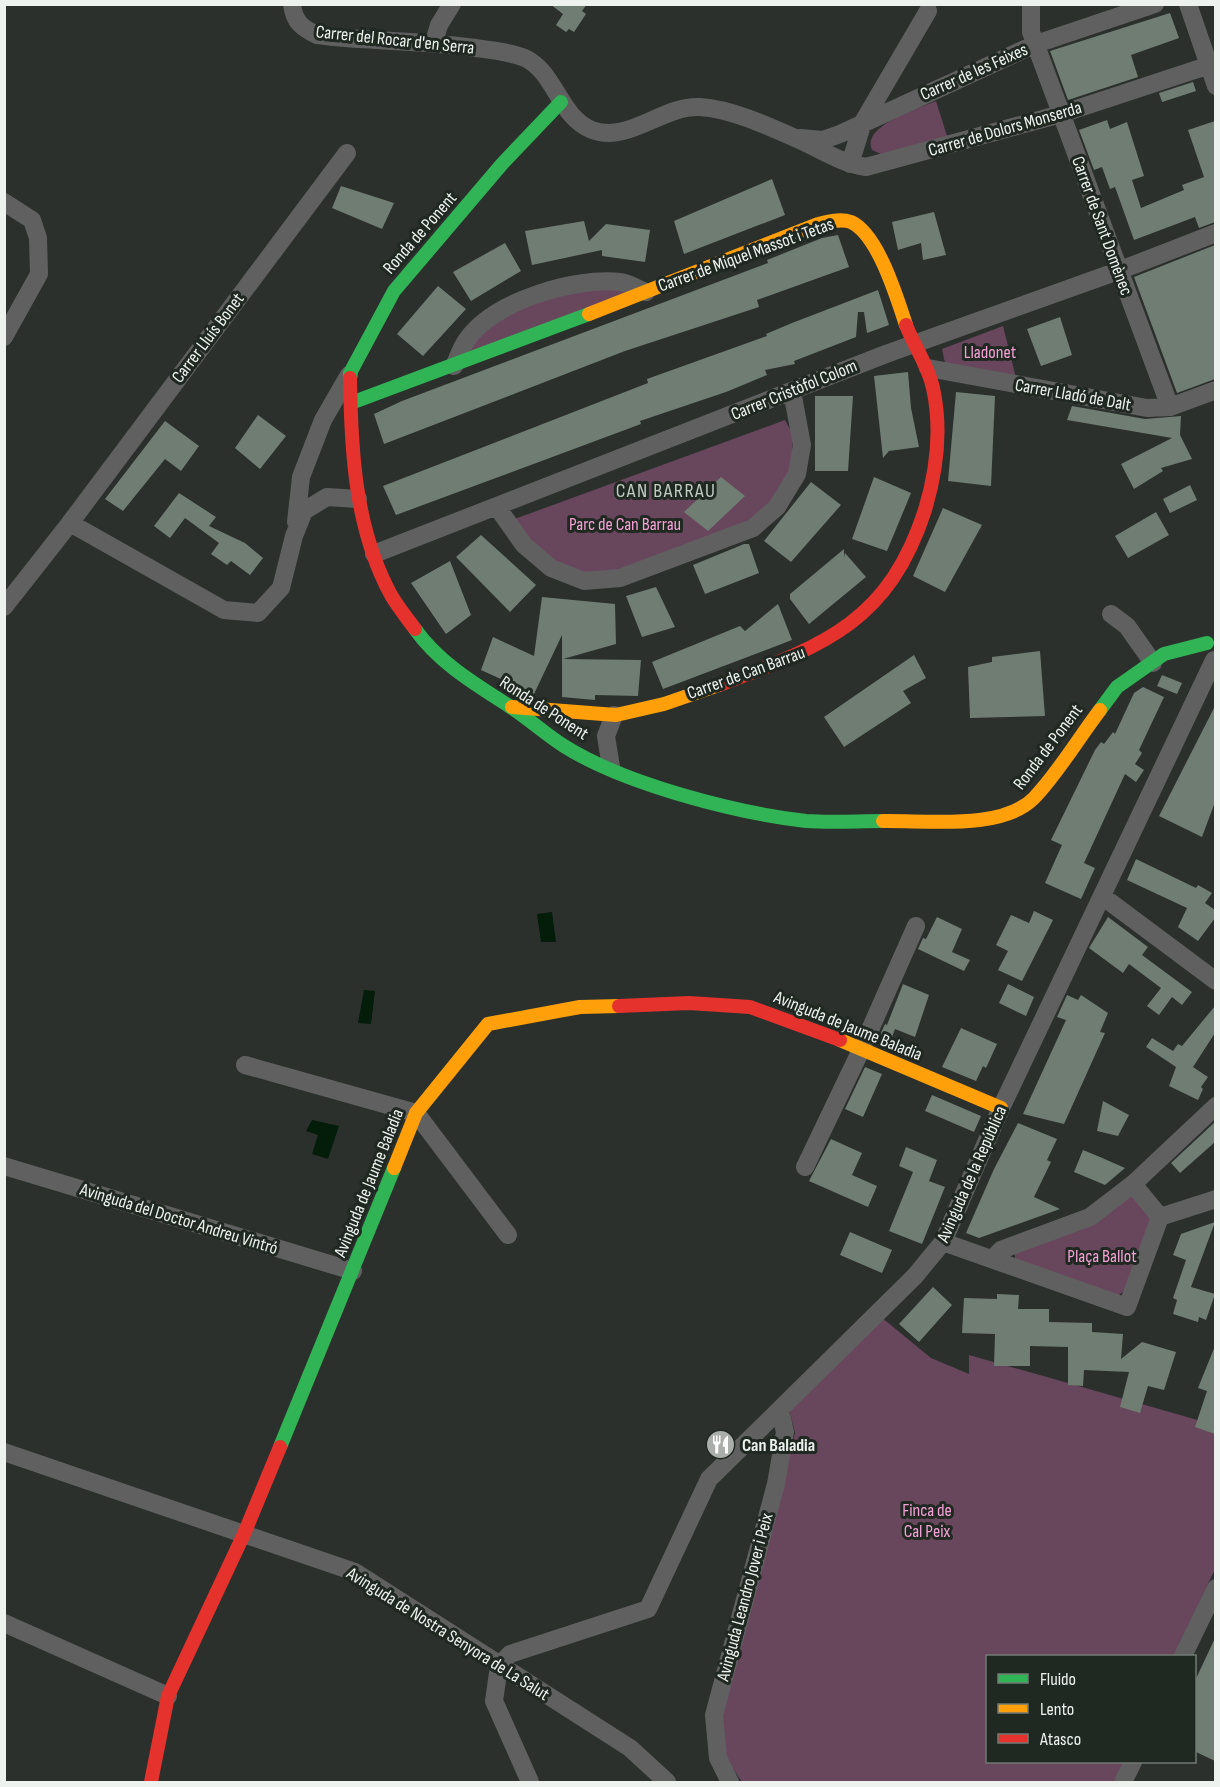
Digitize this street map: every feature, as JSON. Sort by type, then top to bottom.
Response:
[{"type":"street","name":"Carrer del Rocar d'en Serra","points":[[292,4],[293,17],[302,28],[318,35],[434,42],[526,59],[542,71],[561,102],[577,122],[593,130],[614,134],[655,117],[697,107],[718,109],[795,138]]},
{"type":"street","points":[[434,42],[439,25],[452,4]]},
{"type":"street","name":"Carrer de Sant Domènec","points":[[1031,4],[1031,32],[1170,407]]},
{"type":"street","name":"Carrer de les Feixes","points":[[795,138],[823,140],[1036,44],[1155,4]]},
{"type":"street","points":[[1188,4],[1212,64],[1215,86]]},
{"type":"street","points":[[850,164],[863,122],[928,11]]},
{"type":"street","name":"Carrer de Dolors Monserda","points":[[795,138],[850,164],[866,167],[1061,114],[1212,64]]},
{"type":"street","name":"Ronda de Ponent","points":[[561,102],[502,164],[394,291],[350,373],[351,432],[358,499],[374,554],[392,594],[425,643],[467,680],[511,707],[565,747],[611,767],[634,780],[728,806],[808,821],[885,822],[1004,817],[1022,809],[1034,798],[1112,693],[1153,663],[1177,649],[1213,649]]},
{"type":"street","name":"Carrer Lluís Bonet","points":[[4,607],[70,523],[347,153]]},
{"type":"street","points":[[4,202],[32,220],[38,238],[39,274],[4,337]]},
{"type":"street","name":"Carrer de Miquel Massot i Tetas","points":[[351,403],[454,366],[819,224],[839,219],[856,224],[873,247],[903,308],[914,344]]},
{"type":"street","name":"Carrer Cristòfol Colom","points":[[374,554],[914,344],[1118,271],[1215,233]]},
{"type":"street","name":"Carrer de Miquel Massot i Tetas","points":[[454,366],[466,340],[492,315],[537,296],[577,282],[622,282],[646,292]]},
{"type":"street","name":"Carrer de Can Barrau","points":[[511,707],[614,715],[647,709],[803,654],[844,629],[880,596],[895,578],[910,546],[928,495],[937,454],[934,405],[928,368],[914,344]]},
{"type":"street","name":"Carrer Lladó de Dalt","points":[[928,368],[1147,408],[1170,407],[1215,390]]},
{"type":"street","points":[[294,536],[301,477],[323,420],[350,373]]},
{"type":"street","points":[[497,507],[524,545],[551,568],[584,581],[620,578],[753,528],[777,507],[797,474],[802,445],[792,391]]},
{"type":"street","points":[[70,523],[224,610],[258,613],[281,588],[303,511],[327,497],[358,499]]},
{"type":"street","points":[[1111,614],[1127,626],[1153,663]]},
{"type":"street","name":"Avinguda de la República","points":[[499,1666],[510,1654],[648,1609],[709,1479],[915,1276],[943,1242],[1001,1108],[1102,896],[1213,649]]},
{"type":"street","points":[[611,767],[606,736],[614,715]]},
{"type":"street","points":[[1102,896],[1215,981]]},
{"type":"street","points":[[805,1167],[861,1050],[916,926]]},
{"type":"street","name":"Avinguda de Jaume Baladia","points":[[151,1782],[168,1696],[244,1534],[416,1113],[488,1024],[580,1008],[689,1003],[750,1007],[1001,1108]]},
{"type":"street","points":[[245,1065],[416,1113],[508,1235]]},
{"type":"street","points":[[993,1258],[1001,1251],[1090,1216],[1133,1184],[1215,1106]]},
{"type":"street","name":"Avinguda del Doctor Andreu Vintró","points":[[4,1166],[352,1271]]},
{"type":"street","points":[[1133,1184],[1160,1217]]},
{"type":"street","points":[[1160,1217],[1215,1199]]},
{"type":"street","points":[[943,1242],[1127,1307],[1160,1217]]},
{"type":"street","name":"Avinguda Leandro Jover i Peix","points":[[730,1782],[718,1758],[714,1715],[776,1484],[785,1432],[780,1408]]},
{"type":"street","name":"Avinguda de Nostra Senyora de La Salut","points":[[4,1452],[355,1572],[630,1748],[667,1782]]},
{"type":"street","points":[[1183,1655],[1215,1588]]},
{"type":"street","points":[[4,1623],[168,1696]]},
{"type":"street","points":[[499,1666],[494,1701],[530,1782]]},
{"type":"street","points":[[1123,1782],[1132,1763]]},
{"type":"green space","points":[[936,101],[947,136],[881,154],[872,150],[871,141],[882,126]]},
{"type":"green space","points":[[577,284],[642,292],[458,359],[493,316]]},
{"type":"green space","name":"Lladonet","points":[[1003,326],[1016,378],[945,363],[942,349]]},
{"type":"green space","name":"Parc de Can Barrau","points":[[785,420],[793,435],[791,477],[771,503],[749,522],[617,572],[584,573],[551,561],[512,520]]},
{"type":"green space","name":"Plaça Ballot","points":[[1131,1194],[1151,1218],[1127,1289],[1116,1297],[1015,1262],[1015,1252]]},
{"type":"green space","name":"Finca de Cal Peix","points":[[881,1317],[931,1358],[969,1374],[969,1355],[1215,1425],[1215,1569],[1174,1655],[986,1655],[986,1763],[1124,1763],[1114,1782],[742,1782],[726,1758],[722,1714],[795,1433],[789,1408]]},
{"type":"shaded area","points":[[552,912],[556,942],[541,942],[537,914]]},
{"type":"shaded area","points":[[364,990],[375,991],[371,1024],[358,1023]]},
{"type":"shaded area","points":[[312,1120],[339,1126],[328,1159],[312,1154],[318,1135],[306,1131]]},
{"type":"building","points":[[550,4],[587,4],[582,11],[586,14],[574,32],[569,29],[566,32],[556,25],[563,14]]},
{"type":"building","points":[[1170,13],[1179,38],[1131,55],[1138,77],[1068,100],[1050,51]]},
{"type":"building","points":[[1193,82],[1196,91],[1162,102],[1159,93]]},
{"type":"building","points":[[1107,120],[1110,129],[1127,122],[1144,176],[1132,180],[1141,208],[1184,190],[1182,185],[1204,177],[1188,130],[1215,121],[1215,222],[1199,228],[1195,217],[1134,240],[1115,187],[1110,189],[1102,167],[1094,170],[1079,130]]},
{"type":"building","points":[[772,179],[785,215],[684,254],[674,221]]},
{"type":"building","points":[[341,186],[394,203],[382,229],[332,208]]},
{"type":"building","points":[[934,212],[946,255],[923,260],[921,243],[898,250],[892,222]]},
{"type":"building","points":[[584,221],[589,241],[606,224],[650,230],[645,262],[602,256],[602,250],[532,265],[525,231]]},
{"type":"building","points":[[838,235],[849,267],[757,300],[759,307],[625,351],[384,444],[374,414],[402,401],[768,263],[767,260],[822,238]]},
{"type":"building","points":[[505,243],[521,271],[471,301],[453,272]]},
{"type":"building","points":[[1215,245],[1215,379],[1177,393],[1134,277]]},
{"type":"building","points":[[438,286],[466,309],[423,356],[397,334]]},
{"type":"building","points":[[878,290],[889,325],[867,333],[864,312],[858,312],[856,337],[794,361],[795,364],[765,370],[767,375],[726,392],[640,421],[641,424],[396,515],[383,486],[648,383],[647,379],[767,336],[766,334],[792,323]]},
{"type":"building","points":[[1060,317],[1072,355],[1041,366],[1027,329]]},
{"type":"building","points":[[908,372],[911,408],[919,447],[889,451],[883,458],[874,376]]},
{"type":"building","points":[[956,392],[995,396],[991,486],[948,481]]},
{"type":"building","points":[[815,396],[853,396],[848,471],[815,471]]},
{"type":"building","points":[[1072,406],[1145,419],[1181,416],[1180,435],[1192,459],[1161,468],[1163,471],[1134,489],[1121,464],[1172,438],[1067,420]]},
{"type":"building","points":[[258,415],[286,436],[260,469],[235,448]]},
{"type":"building","points":[[165,421],[199,446],[181,471],[165,459],[123,511],[105,499]]},
{"type":"building","name":"CAN BARRAU","points":[[721,477],[745,496],[708,531],[684,512]]},
{"type":"building","points":[[874,477],[911,493],[887,551],[852,539]]},
{"type":"building","points":[[811,482],[841,505],[791,562],[764,541]]},
{"type":"building","points":[[1190,485],[1197,500],[1170,513],[1163,499]]},
{"type":"building","points":[[179,493],[216,517],[209,526],[245,543],[263,558],[250,575],[231,561],[227,565],[211,554],[219,543],[185,518],[170,538],[154,526]]},
{"type":"building","points":[[943,508],[982,525],[945,592],[913,576]]},
{"type":"building","points":[[1156,512],[1169,535],[1128,558],[1115,536]]},
{"type":"building","points":[[481,535],[536,585],[510,612],[456,557]]},
{"type":"building","points":[[749,544],[759,573],[705,594],[693,565]]},
{"type":"building","points":[[844,549],[844,557],[845,553],[866,577],[809,624],[790,599],[790,594]]},
{"type":"building","points":[[450,561],[471,615],[446,634],[411,583]]},
{"type":"building","points":[[656,587],[675,627],[642,637],[626,596]]},
{"type":"building","points":[[542,597],[615,604],[616,644],[563,659],[641,660],[638,696],[595,695],[595,700],[562,697],[562,635],[534,694],[481,670],[493,637],[534,656]]},
{"type":"building","points":[[778,604],[792,640],[663,689],[652,662],[740,626],[745,631]]},
{"type":"building","points":[[1040,651],[1045,716],[970,718],[968,667],[992,662],[992,657]]},
{"type":"building","points":[[914,655],[926,678],[903,691],[911,703],[844,747],[824,717]]},
{"type":"building","points":[[1162,675],[1182,683],[1177,694],[1157,686]]},
{"type":"building","points":[[1143,687],[1164,697],[1139,750],[1142,753],[1135,764],[1144,770],[1136,782],[1125,774],[1084,863],[1095,868],[1081,899],[1045,883],[1062,845],[1051,840],[1095,750],[1101,742],[1104,744],[1113,732],[1115,734],[1134,693]]},
{"type":"building","points":[[1215,706],[1215,802],[1202,837],[1159,816]]},
{"type":"building","points":[[1136,859],[1196,888],[1198,885],[1212,893],[1205,903],[1215,910],[1215,918],[1198,941],[1178,927],[1187,908],[1127,880]]},
{"type":"building","points":[[1034,911],[1053,920],[1022,981],[998,970],[1008,951],[996,945],[1011,915],[1029,923]]},
{"type":"building","points":[[937,917],[962,929],[952,952],[970,960],[964,971],[918,949]]},
{"type":"building","points":[[1108,917],[1148,947],[1142,955],[1192,992],[1182,1005],[1172,997],[1159,1015],[1147,1006],[1161,988],[1129,964],[1123,973],[1089,948]]},
{"type":"building","points":[[903,984],[929,995],[915,1037],[895,1029],[891,1040],[880,1035],[885,1024],[887,1025]]},
{"type":"building","points":[[1008,984],[1034,997],[1026,1016],[999,1003]]},
{"type":"building","points":[[1067,995],[1078,1000],[1081,995],[1108,1013],[1100,1032],[1105,1033],[1064,1124],[1023,1114],[1066,1020],[1057,1017]]},
{"type":"building","points":[[1215,1006],[1215,1033],[1193,1067],[1208,1077],[1201,1087],[1203,1089],[1198,1100],[1169,1086],[1176,1067],[1146,1047],[1152,1038],[1173,1051],[1178,1044],[1182,1046]]},
{"type":"building","points":[[961,1028],[997,1044],[986,1068],[983,1066],[976,1081],[942,1067]]},
{"type":"building","points":[[865,1067],[882,1074],[863,1117],[845,1109]]},
{"type":"building","points":[[932,1095],[981,1116],[974,1132],[925,1111]]},
{"type":"building","points":[[1103,1101],[1129,1115],[1118,1136],[1097,1131]]},
{"type":"building","points":[[1215,1122],[1215,1142],[1180,1173],[1171,1163]]},
{"type":"building","points":[[1018,1123],[1057,1139],[1047,1160],[1051,1162],[1034,1197],[1060,1209],[979,1238],[966,1233],[994,1169]]},
{"type":"building","points":[[831,1139],[862,1153],[852,1175],[877,1186],[868,1207],[809,1181]]},
{"type":"building","points":[[906,1147],[937,1160],[929,1181],[945,1187],[922,1244],[889,1231],[913,1172],[899,1166]]},
{"type":"building","points":[[1083,1150],[1125,1168],[1105,1185],[1074,1172]]},
{"type":"building","points":[[1215,1222],[1191,1287],[1215,1294],[1206,1320],[1199,1317],[1198,1322],[1173,1314],[1177,1300],[1173,1298],[1186,1260],[1173,1255],[1181,1234]]},
{"type":"building","points":[[850,1232],[892,1250],[882,1273],[840,1255]]},
{"type":"building","points":[[933,1287],[952,1305],[919,1342],[899,1324]]},
{"type":"building","points":[[997,1294],[1019,1295],[1018,1309],[1049,1309],[1049,1322],[1092,1323],[1092,1332],[1123,1334],[1121,1359],[1142,1342],[1176,1352],[1164,1390],[1148,1386],[1140,1413],[1120,1407],[1129,1372],[1084,1370],[1083,1386],[1068,1385],[1068,1347],[1030,1346],[1030,1366],[994,1366],[995,1334],[962,1333],[964,1298],[997,1299]]},
{"type":"building","points":[[1215,1346],[1215,1434],[1195,1427],[1207,1391],[1198,1388]]},
{"type":"building","points":[[1215,1638],[1215,1761],[1196,1752],[1196,1679]]},
{"type":"traffic: fast","points":[[350,378],[350,373],[394,291],[502,164],[561,102]]},
{"type":"traffic: fast","points":[[351,403],[589,314]]},
{"type":"traffic: fast","points":[[415,629],[446,663],[471,681],[564,746],[617,773],[681,795],[778,817],[815,822],[883,821]]},
{"type":"traffic: fast","points":[[1100,710],[1117,687],[1164,654],[1207,643]]},
{"type":"traffic: fast","points":[[280,1447],[394,1168]]},
{"type":"traffic: slow","points":[[589,314],[818,224],[843,220],[861,229],[870,239],[892,284],[906,325]]},
{"type":"traffic: slow","points":[[512,707],[616,715],[664,704],[719,685]]},
{"type":"traffic: slow","points":[[883,821],[962,822],[983,820],[1020,808],[1034,798],[1051,778],[1100,710]]},
{"type":"traffic: slow","points":[[394,1168],[416,1113],[488,1024],[580,1007],[619,1006]]},
{"type":"traffic: slow","points":[[840,1040],[1001,1108]]},
{"type":"traffic: jam","points":[[719,685],[820,643],[847,626],[871,605],[892,580],[910,549],[929,495],[938,434],[936,403],[931,380],[906,325]]},
{"type":"traffic: jam","points":[[350,378],[354,461],[362,517],[379,570],[391,595],[415,629]]},
{"type":"traffic: jam","points":[[619,1006],[689,1003],[750,1007],[840,1040]]},
{"type":"traffic: jam","points":[[151,1782],[168,1696],[244,1534],[280,1447]]},
{"type":"place","name":"Can Baladia","points":[[721,1445]]},
{"type":"district","name":"CAN BARRAU","points":[[666,491]]}]
